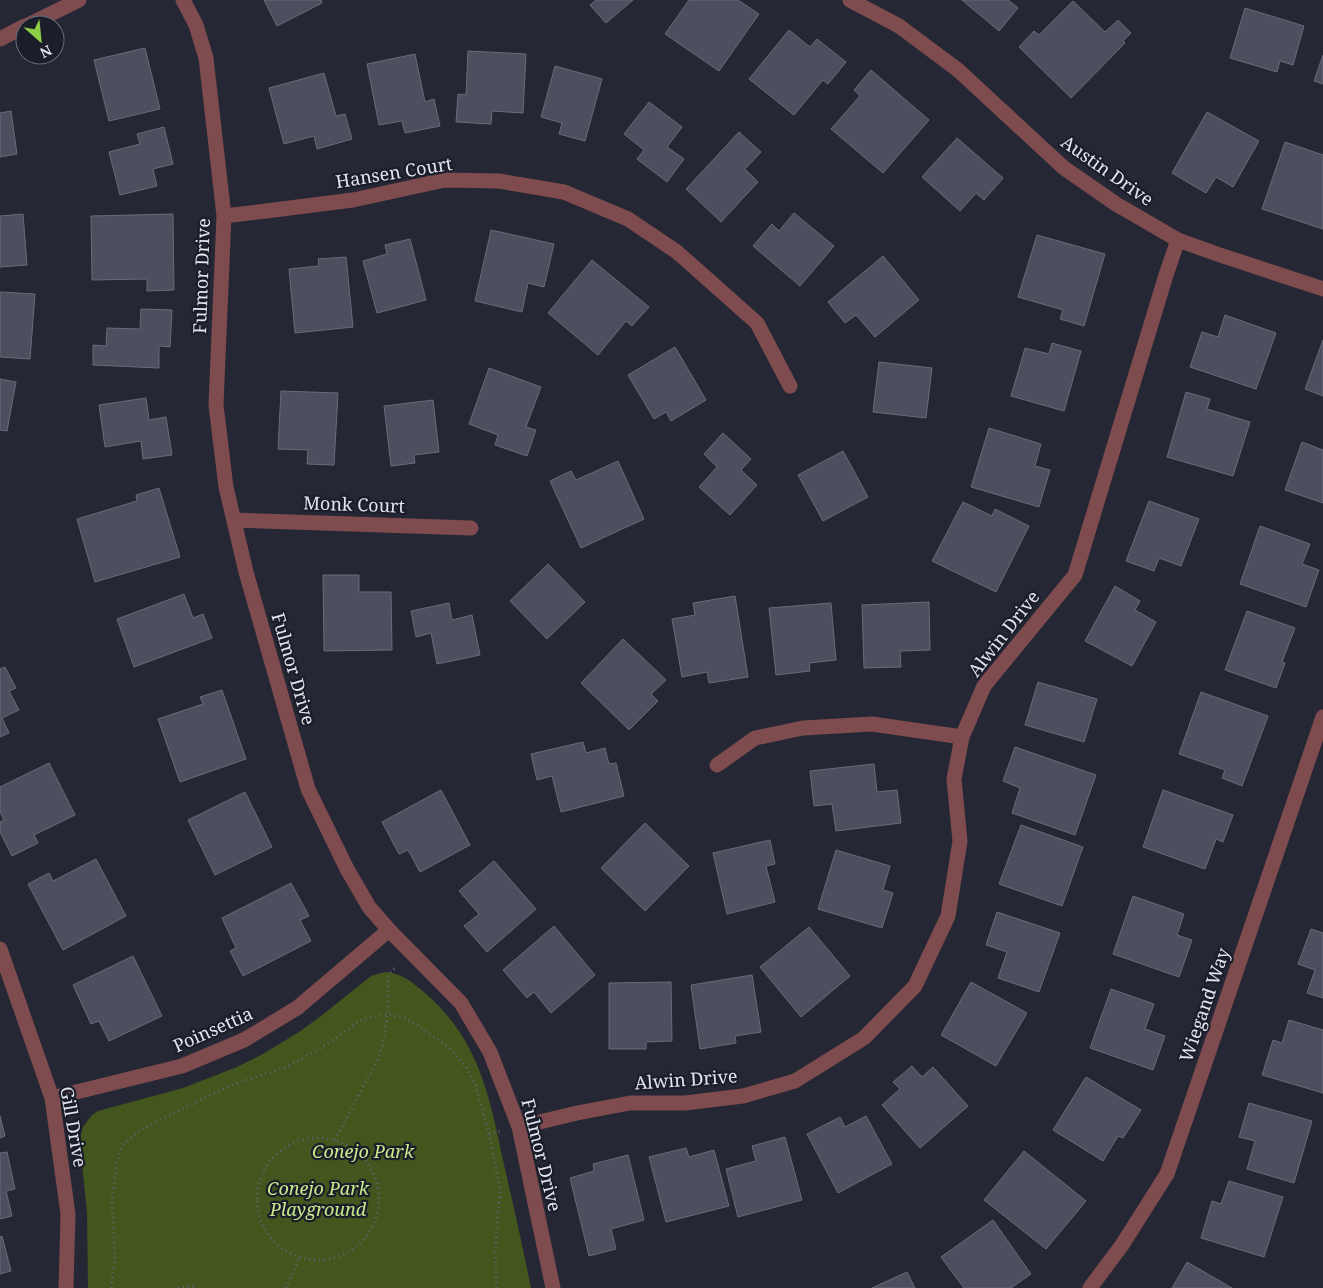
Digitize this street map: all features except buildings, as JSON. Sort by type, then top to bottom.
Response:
[{"type":"street","points":[[48,15],[79,0]]},
{"type":"street","name":"Fulmor Drive","points":[[182,0],[196,25],[206,58],[224,216],[216,405],[226,487],[246,572],[308,789],[347,869],[369,907],[409,951],[461,1003],[490,1052],[519,1127],[553,1288]]},
{"type":"street","name":"Austin Drive","points":[[850,0],[899,26],[958,70],[1064,168],[1116,204],[1178,240],[1323,289]]},
{"type":"street","points":[[0,38],[15,31]]},
{"type":"street","name":"Hansen Court","points":[[224,216],[353,200],[445,180],[498,181],[564,192],[628,219],[677,252],[757,323],[790,386]]},
{"type":"street","name":"Alwin Drive","points":[[519,1127],[630,1103],[685,1103],[744,1096],[795,1081],[864,1038],[914,986],[948,916],[960,841],[954,779],[962,737],[984,686],[1075,575],[1139,360],[1178,240]]},
{"type":"street","name":"Monk Court","points":[[234,520],[471,528]]},
{"type":"street","name":"Wiegand Way","points":[[1090,1288],[1122,1245],[1167,1174],[1323,717]]},
{"type":"street","points":[[717,765],[755,738],[803,728],[872,724],[962,737]]},
{"type":"street","name":"Poinsettia","points":[[52,1098],[182,1066],[244,1040],[297,1008],[389,930]]},
{"type":"street","name":"Gill Drive","points":[[0,950],[52,1098],[68,1214],[66,1288]]},
{"type":"path","points":[[335,1140],[379,1057],[383,1045],[388,1014],[388,975],[409,951]]},
{"type":"path","points":[[111,1288],[115,1258],[112,1202],[116,1166],[122,1146],[140,1130],[234,1084],[286,1068],[316,1051],[363,1019],[388,1014],[406,1018],[446,1045],[466,1067],[475,1083],[489,1134],[500,1188],[495,1255],[497,1288]]},
{"type":"path","points":[[320,1138],[335,1140],[357,1152],[373,1171],[379,1193],[378,1213],[374,1226],[367,1237],[350,1252],[337,1258],[322,1261],[310,1261],[299,1258],[283,1250],[269,1237],[259,1218],[256,1205],[260,1177],[275,1155],[294,1142],[320,1138]]},
{"type":"path","points":[[286,1288],[299,1258]]},
{"type":"path","points":[[178,1288],[192,1286],[198,1288]]},
{"type":"green space","name":"Conejo Park","points":[[385,972],[402,976],[425,993],[459,1031],[471,1052],[488,1096],[494,1119],[531,1288],[88,1288],[87,1213],[80,1143],[83,1127],[92,1115],[98,1111],[183,1088],[237,1067],[299,1032],[371,976]]},
{"type":"park label","name":"Conejo Park Playground","points":[[318,1199]]}]
